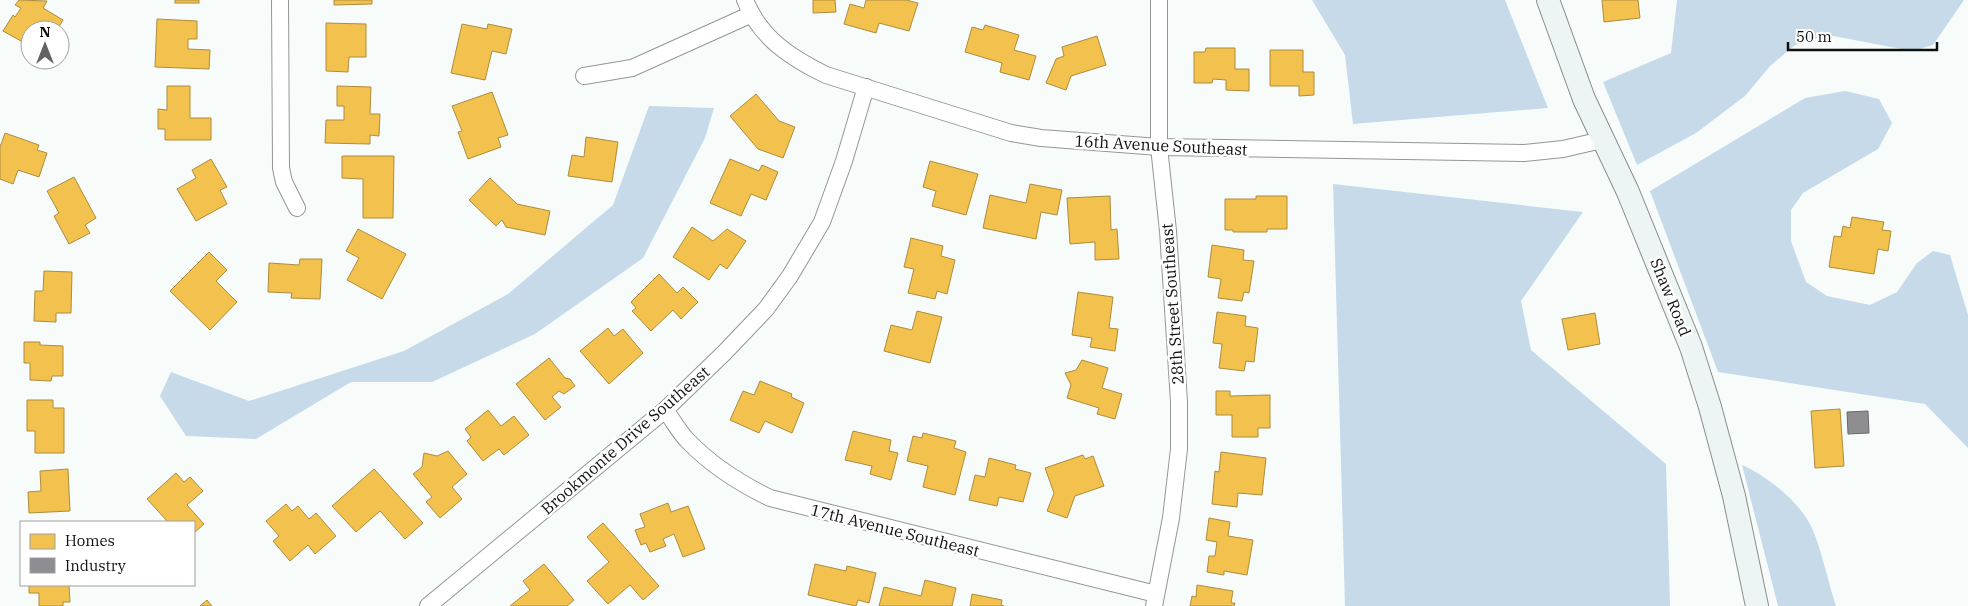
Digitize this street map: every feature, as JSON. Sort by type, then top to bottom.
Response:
[{"type":"main road","name":"Shaw Road","points":[[1548,0],[1584,99],[1628,192],[1691,347],[1732,487],[1757,606]]},
{"type":"street","points":[[280,0],[281,168],[284,182],[297,208]]},
{"type":"street","name":"28th Street Southeast","points":[[1155,600],[1170,518],[1179,449],[1179,402],[1159,147],[1159,0]]},
{"type":"street","points":[[584,76],[632,68],[748,7]]},
{"type":"street","name":"16th Avenue Southeast","points":[[748,7],[760,27],[783,51],[826,75],[1011,133],[1041,138],[1159,147],[1524,153],[1563,150],[1602,140]]},
{"type":"street","name":"Brookmonte Drive Southeast","points":[[428,606],[665,410],[724,354],[766,308],[790,276],[822,222],[844,161],[866,87]]},
{"type":"street","name":"17th Avenue Southeast","points":[[665,410],[686,440],[708,460],[736,481],[770,498],[1155,600]]},
{"type":"shaded area","points":[[1312,0],[1505,0],[1548,108],[1353,124],[1345,55]]},
{"type":"shaded area","points":[[1677,0],[1964,0],[1933,45],[1912,51],[1828,35],[1795,45],[1770,66],[1745,96],[1696,133],[1637,165],[1603,82],[1671,53]]},
{"type":"shaded area","points":[[1845,91],[1879,99],[1892,123],[1878,149],[1803,193],[1791,210],[1791,241],[1806,282],[1827,296],[1870,305],[1897,292],[1917,263],[1933,251],[1950,255],[1968,315],[1968,448],[1925,404],[1718,372],[1650,191],[1805,98]]},
{"type":"shaded area","points":[[649,106],[714,108],[705,138],[643,258],[535,334],[432,382],[351,382],[256,439],[186,436],[160,396],[171,372],[249,401],[404,351],[508,294],[613,205]]},
{"type":"shaded area","points":[[1333,184],[1583,212],[1521,301],[1531,350],[1666,464],[1670,606],[1345,606]]},
{"type":"shaded area","points":[[1742,465],[1762,476],[1782,491],[1807,518],[1819,547],[1836,606],[1778,606]]},
{"type":"building: Homes","points":[[19,0],[47,1],[43,8],[63,20],[20,20],[20,40],[3,31],[13,15],[15,17],[21,8],[15,5]]},
{"type":"building: Homes","points":[[175,0],[199,0],[199,3],[175,3]]},
{"type":"building: Homes","points":[[334,0],[372,0],[372,4],[334,5]]},
{"type":"building: Homes","points":[[813,0],[835,0],[836,12],[813,13]]},
{"type":"building: Homes","points":[[866,0],[906,0],[918,3],[909,31],[879,23],[876,33],[844,24],[850,4],[864,8]]},
{"type":"building: Homes","points":[[1602,0],[1638,0],[1640,18],[1604,22]]},
{"type":"building: Homes","points":[[157,19],[197,21],[197,39],[188,39],[188,49],[210,50],[209,69],[155,67]]},
{"type":"building: Homes","points":[[326,23],[366,24],[366,57],[349,57],[348,72],[326,71]]},
{"type":"building: Homes","points":[[462,24],[487,29],[488,24],[512,29],[506,54],[492,51],[485,80],[451,73]]},
{"type":"building: Homes","points":[[985,25],[1019,35],[1014,50],[1036,56],[1029,80],[1000,72],[1002,63],[965,52],[972,27],[983,30]]},
{"type":"building: Homes","points":[[1097,36],[1106,65],[1071,76],[1066,90],[1046,83],[1056,59],[1064,56],[1062,47]]},
{"type":"building: Homes","points":[[1206,48],[1235,48],[1235,69],[1249,69],[1249,91],[1226,90],[1226,80],[1213,79],[1212,83],[1194,83],[1194,52],[1205,52]]},
{"type":"building: Homes","points":[[1270,50],[1303,50],[1303,72],[1314,72],[1314,95],[1299,96],[1299,86],[1270,86]]},
{"type":"building: Homes","points":[[167,86],[190,86],[190,118],[211,118],[211,140],[165,140],[165,129],[158,129],[158,109],[167,110]]},
{"type":"building: Homes","points":[[337,86],[371,87],[370,114],[380,114],[379,136],[370,135],[370,144],[325,143],[326,120],[344,120],[344,106],[337,106]]},
{"type":"building: Homes","points":[[492,92],[508,135],[498,138],[501,147],[468,159],[458,132],[462,131],[452,106]]},
{"type":"building: Homes","points":[[756,94],[779,121],[795,127],[783,158],[758,149],[730,116]]},
{"type":"building: Homes","points":[[5,133],[39,145],[37,150],[47,153],[39,177],[18,170],[13,184],[0,179],[0,147]]},
{"type":"building: Homes","points":[[586,137],[618,142],[612,182],[568,176],[572,155],[584,157]]},
{"type":"building: Homes","points":[[342,156],[394,156],[393,218],[363,218],[363,179],[342,178]]},
{"type":"building: Homes","points":[[211,159],[227,187],[220,190],[227,204],[196,221],[177,189],[196,178],[192,170]]},
{"type":"building: Homes","points":[[730,159],[759,171],[762,165],[778,172],[766,200],[751,194],[741,216],[710,203]]},
{"type":"building: Homes","points":[[930,161],[978,174],[966,215],[932,206],[936,191],[923,187]]},
{"type":"building: Homes","points":[[74,177],[96,218],[85,225],[90,233],[69,244],[54,216],[59,213],[47,191]]},
{"type":"building: Homes","points":[[490,178],[517,204],[550,211],[545,235],[506,227],[502,220],[496,226],[469,200]]},
{"type":"building: Homes","points":[[1030,184],[1062,190],[1057,215],[1041,212],[1036,239],[983,228],[990,195],[1026,203]]},
{"type":"building: Homes","points":[[1110,196],[1111,230],[1117,229],[1119,259],[1095,260],[1095,242],[1070,244],[1067,198]]},
{"type":"building: Homes","points":[[1256,196],[1287,196],[1287,229],[1267,229],[1267,232],[1233,232],[1233,230],[1225,230],[1225,199],[1256,199]]},
{"type":"building: Homes","points":[[1852,217],[1884,222],[1882,230],[1891,231],[1888,251],[1878,249],[1874,274],[1829,267],[1834,236],[1841,237],[1843,226],[1850,228]]},
{"type":"building: Homes","points":[[692,227],[713,241],[727,229],[746,241],[727,269],[720,264],[709,280],[673,257]]},
{"type":"building: Homes","points":[[358,229],[406,254],[382,299],[347,280],[359,258],[346,251]]},
{"type":"building: Homes","points":[[911,238],[943,246],[941,256],[955,260],[947,294],[937,291],[935,299],[908,293],[914,269],[904,267]]},
{"type":"building: Homes","points":[[1212,245],[1244,250],[1243,260],[1254,261],[1249,293],[1244,292],[1242,301],[1218,298],[1221,279],[1208,277]]},
{"type":"building: Homes","points":[[209,252],[227,270],[216,281],[237,302],[210,330],[170,291]]},
{"type":"building: Homes","points":[[300,259],[322,259],[320,299],[291,298],[292,293],[268,292],[269,263],[299,265]]},
{"type":"building: Homes","points":[[44,271],[72,272],[71,313],[56,313],[56,322],[34,321],[35,291],[43,291]]},
{"type":"building: Homes","points":[[659,274],[677,293],[683,287],[698,302],[681,319],[673,310],[651,331],[632,311],[636,308],[631,302]]},
{"type":"building: Homes","points":[[1078,292],[1113,297],[1109,328],[1118,329],[1115,351],[1090,347],[1092,338],[1072,335]]},
{"type":"building: Homes","points":[[917,311],[942,317],[930,363],[884,351],[891,325],[912,330]]},
{"type":"building: Homes","points":[[1217,312],[1246,316],[1245,326],[1258,328],[1254,362],[1246,361],[1244,371],[1219,368],[1222,344],[1213,343]]},
{"type":"building: Homes","points":[[1595,313],[1600,344],[1568,350],[1562,319]]},
{"type":"building: Homes","points":[[608,328],[614,336],[623,329],[643,353],[609,384],[580,351]]},
{"type":"building: Homes","points":[[24,342],[40,342],[40,345],[63,346],[63,376],[52,376],[51,381],[30,380],[30,363],[24,363]]},
{"type":"building: Homes","points":[[549,358],[565,378],[570,379],[575,386],[564,394],[559,391],[552,397],[561,407],[545,420],[516,384]]},
{"type":"building: Homes","points":[[1082,360],[1108,368],[1102,388],[1122,394],[1115,419],[1097,414],[1099,408],[1067,398],[1071,385],[1065,373],[1076,370]]},
{"type":"building: Homes","points":[[760,381],[792,394],[791,397],[804,403],[792,433],[765,421],[759,433],[730,420],[743,391],[754,395]]},
{"type":"building: Homes","points":[[1216,391],[1230,391],[1230,396],[1270,395],[1270,428],[1258,428],[1258,437],[1232,437],[1232,415],[1216,415]]},
{"type":"building: Homes","points":[[27,400],[53,400],[53,408],[64,408],[64,453],[35,453],[35,431],[27,431]]},
{"type":"building: Homes","points":[[1840,409],[1844,466],[1815,468],[1811,411]]},
{"type":"building: Homes","points":[[488,410],[501,426],[514,416],[529,435],[504,455],[499,449],[483,461],[467,441],[471,437],[465,429]]},
{"type":"building: Homes","points":[[853,431],[891,440],[889,451],[898,453],[891,480],[870,474],[872,466],[845,460]]},
{"type":"building: Homes","points":[[923,433],[956,441],[954,448],[966,452],[955,495],[923,487],[928,466],[907,461],[913,436],[922,438]]},
{"type":"building: Homes","points":[[448,451],[467,474],[452,487],[462,499],[440,518],[426,502],[432,497],[413,474],[422,467],[424,453],[437,456]]},
{"type":"building: Homes","points":[[1221,452],[1266,458],[1262,495],[1238,493],[1237,507],[1212,504],[1215,471],[1219,472]]},
{"type":"building: Homes","points":[[1083,455],[1085,459],[1093,456],[1104,486],[1075,496],[1067,518],[1047,511],[1054,493],[1045,468]]},
{"type":"building: Homes","points":[[989,458],[1016,465],[1015,469],[1031,473],[1023,502],[999,497],[997,506],[969,500],[975,475],[985,477]]},
{"type":"building: Homes","points":[[68,469],[70,511],[29,513],[28,492],[41,491],[40,471]]},
{"type":"building: Homes","points":[[374,469],[423,523],[405,539],[380,511],[356,532],[332,506]]},
{"type":"building: Homes","points":[[176,473],[184,482],[190,477],[203,491],[187,505],[204,524],[195,532],[195,521],[167,521],[147,499]]},
{"type":"building: Homes","points":[[668,503],[671,512],[688,506],[705,549],[683,557],[674,534],[663,539],[666,546],[650,552],[646,543],[641,545],[635,530],[645,527],[640,514]]},
{"type":"building: Homes","points":[[286,504],[292,511],[298,506],[309,519],[316,513],[336,536],[315,554],[308,545],[290,561],[273,541],[279,536],[266,521]]},
{"type":"building: Homes","points":[[1209,518],[1230,522],[1228,536],[1253,540],[1247,575],[1224,571],[1224,575],[1207,572],[1209,556],[1215,556],[1217,542],[1206,540]]},
{"type":"building: Homes","points":[[603,523],[659,586],[643,600],[630,585],[608,604],[587,581],[609,562],[587,537]]},
{"type":"building: Homes","points":[[544,564],[574,600],[567,606],[510,606],[530,590],[523,581]]},
{"type":"building: Homes","points":[[815,564],[846,571],[847,566],[876,573],[869,603],[858,600],[855,606],[808,595]]},
{"type":"building: Homes","points":[[925,580],[956,588],[952,606],[879,606],[884,587],[921,596]]},
{"type":"building: Homes","points":[[1197,585],[1233,591],[1231,603],[1235,603],[1234,606],[1190,606],[1192,596],[1196,597]]},
{"type":"building: Homes","points":[[29,586],[69,586],[70,602],[63,602],[63,606],[39,606],[39,593],[29,593]]},
{"type":"building: Homes","points":[[972,594],[1002,600],[1001,605],[1004,606],[970,606]]},
{"type":"building: Homes","points":[[207,600],[212,606],[200,606]]},
{"type":"building: Industry","points":[[1868,411],[1869,433],[1848,434],[1847,412]]}]
